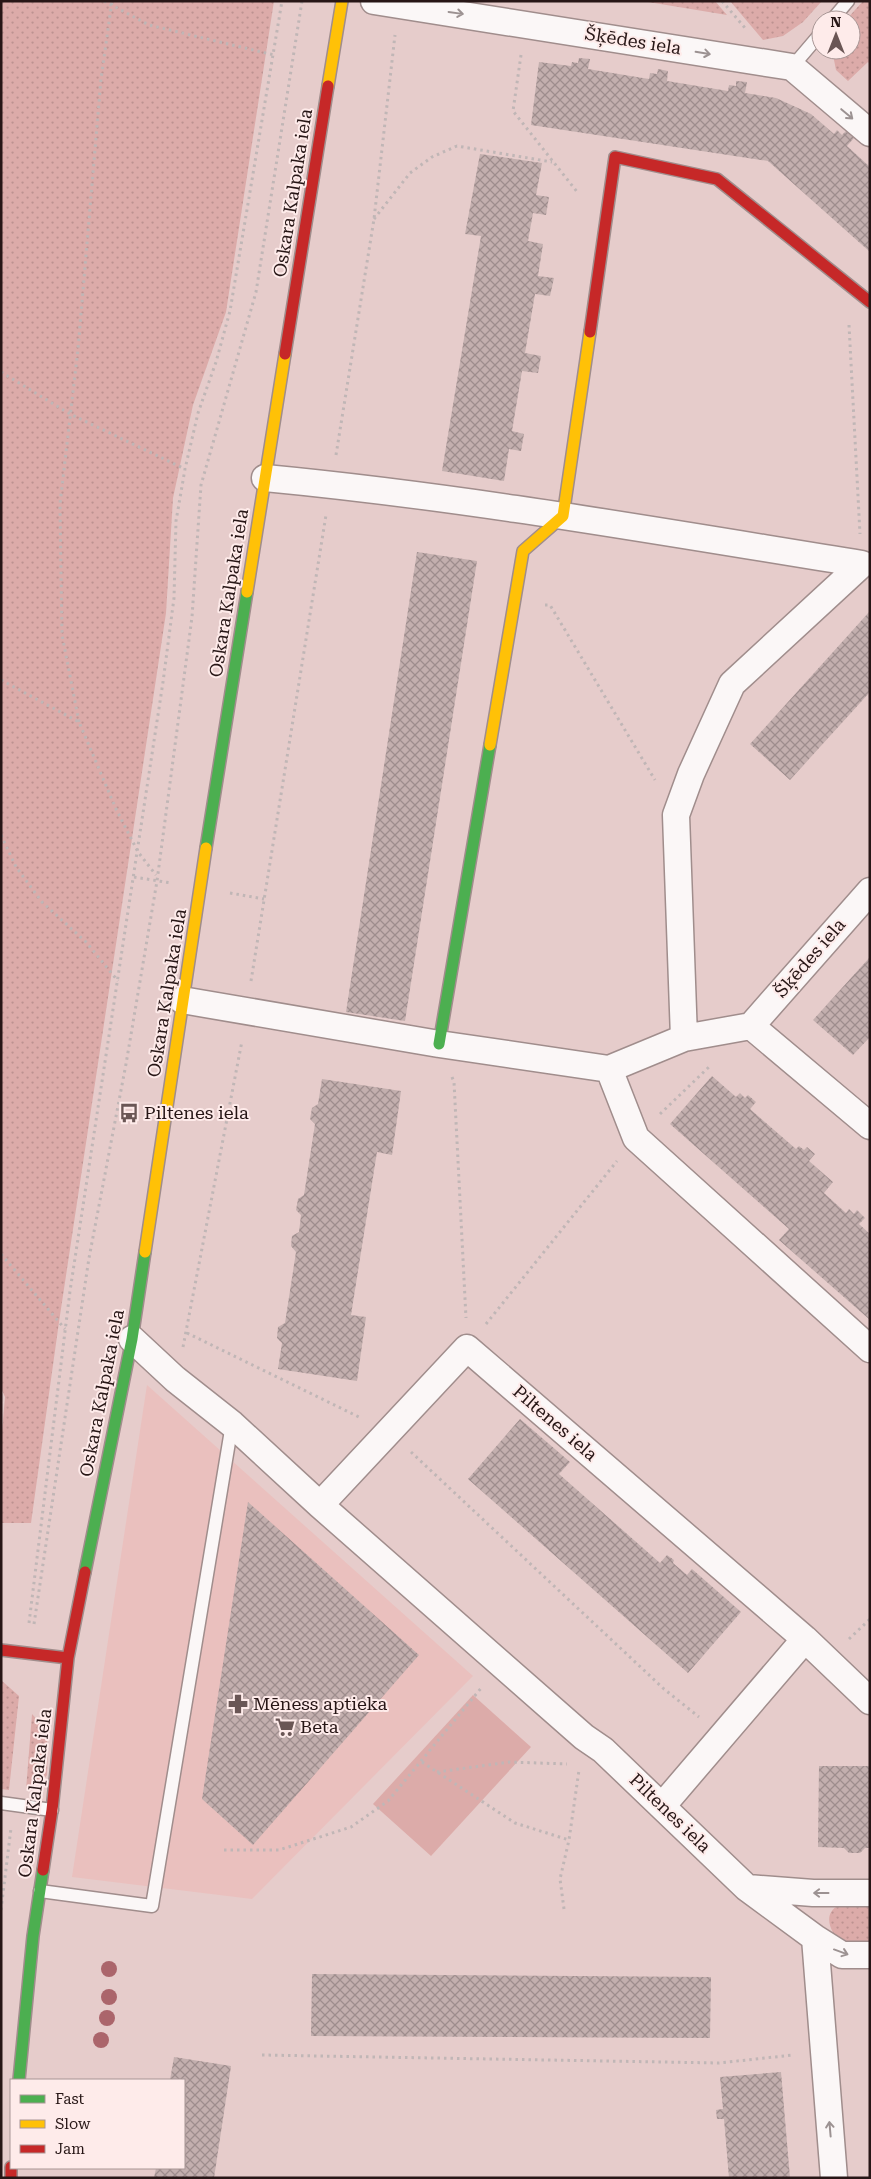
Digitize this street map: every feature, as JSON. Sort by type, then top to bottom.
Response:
[{"type":"main road","name":"Oskara Kalpaka iela","points":[[19,2079],[33,1936],[52,1810],[68,1658],[132,1339],[182,1000],[342,1]]},
{"type":"main road","points":[[439,1044],[523,551],[563,516],[615,157],[717,179],[870,302]]},
{"type":"main road","points":[[1,1650],[68,1658]]},
{"type":"street","name":"Šķēdes iela","points":[[386,3],[792,67]]},
{"type":"street","points":[[792,67],[870,134]]},
{"type":"street","points":[[265,478],[331,484],[866,560]]},
{"type":"street","points":[[684,1038],[676,814],[691,774],[732,684],[866,560]]},
{"type":"street","name":"Šķēdes iela","points":[[751,1026],[870,890]]},
{"type":"street","points":[[182,1000],[439,1044],[609,1069],[684,1038],[751,1026],[870,1126]]},
{"type":"street","points":[[609,1069],[636,1138],[870,1350]]},
{"type":"street","name":"Piltenes iela","points":[[132,1339],[176,1379],[232,1424],[320,1505],[584,1737],[603,1750],[663,1805],[747,1888],[815,1938],[842,1954],[870,1955]]},
{"type":"street","points":[[320,1505],[467,1348]]},
{"type":"street","name":"Piltenes iela","points":[[467,1348],[805,1639],[870,1700]]},
{"type":"street","points":[[663,1805],[805,1639]]},
{"type":"street","points":[[747,1888],[813,1893],[870,1893]]},
{"type":"street","points":[[815,1938],[834,2178]]},
{"type":"lane","points":[[792,67],[811,45]]},
{"type":"lane","points":[[40,1891],[152,1906],[232,1424]]},
{"type":"lane","points":[[8,1804],[52,1810]]},
{"type":"path","points":[[104,1],[111,3],[149,25],[274,55]]},
{"type":"path","points":[[30,1653],[28,1634],[65,1330],[138,852],[174,598],[176,521],[185,469],[198,413],[216,362],[230,311],[282,1]]},
{"type":"path","points":[[30,1653],[89,1258],[126,1064],[156,881],[192,617],[201,485],[256,292],[302,1]]},
{"type":"path","points":[[111,3],[100,78],[70,414],[60,504],[62,635],[80,722],[116,809],[138,852],[156,876]]},
{"type":"path","points":[[176,1379],[187,1333],[246,1011],[374,219],[386,3]]},
{"type":"path","points":[[522,48],[513,110],[605,227]]},
{"type":"path","points":[[374,219],[410,173],[432,157],[457,146],[554,162]]},
{"type":"path","points":[[848,285],[849,330],[866,560]]},
{"type":"path","points":[[1,372],[70,414],[185,469]]},
{"type":"path","points":[[515,602],[550,605],[676,814]]},
{"type":"path","points":[[1,680],[80,722]]},
{"type":"path","points":[[1,835],[16,867],[42,902],[86,942],[118,982]]},
{"type":"path","points":[[134,877],[174,883]]},
{"type":"path","points":[[222,892],[264,899]]},
{"type":"path","points":[[439,1044],[454,1082],[467,1348]]},
{"type":"path","points":[[467,1348],[636,1138],[717,1059]]},
{"type":"path","points":[[1,1254],[65,1330]]},
{"type":"path","points":[[187,1333],[389,1432],[664,1689],[722,1735]]},
{"type":"path","points":[[224,1850],[279,1850],[351,1827],[388,1801],[501,1664]]},
{"type":"path","points":[[564,1909],[560,1879],[569,1840],[584,1737]]},
{"type":"path","points":[[422,1762],[515,1823],[569,1840]]},
{"type":"path","points":[[437,1772],[510,1762],[580,1764]]},
{"type":"path","points":[[1,1910],[8,1804]]},
{"type":"path","points":[[262,2056],[718,2063],[824,2052]]},
{"type":"shaded area","points":[[1,1],[274,1],[226,312],[193,405],[173,498],[166,613],[59,1322],[31,1523],[1,1523],[1,1442],[5,1397],[1,1388]]},
{"type":"shaded area","points":[[642,1],[715,1],[727,15]]},
{"type":"shaded area","points":[[730,1],[822,1],[814,10],[811,10],[811,13],[803,22],[783,36],[763,40]]},
{"type":"shaded area","points":[[863,1],[870,1],[870,64],[868,62],[848,81],[836,70],[834,60],[861,60],[861,10],[855,10]]},
{"type":"shaded area","points":[[147,1385],[473,1676],[252,1899],[72,1877]]},
{"type":"shaded area","points":[[1,1680],[19,1696],[9,1790],[1,1789]]},
{"type":"shaded area","points":[[473,1695],[531,1747],[431,1856],[373,1804]]},
{"type":"shaded area","points":[[32,1714],[44,1727],[48,1746],[47,1775],[40,1784],[26,1790]]},
{"type":"shaded area","points":[[870,1904],[870,1942],[841,1942],[831,1928],[829,1918],[834,1909],[839,1905]]},
{"type":"building","points":[[579,58],[590,59],[588,69],[649,79],[650,73],[657,74],[658,69],[668,71],[667,81],[728,91],[729,85],[736,86],[736,81],[747,82],[745,93],[776,98],[811,114],[834,134],[837,130],[842,135],[846,131],[854,138],[847,146],[870,167],[870,252],[768,161],[531,125],[539,62],[571,66],[572,62],[578,63]]},
{"type":"building","points":[[480,154],[542,163],[536,195],[549,197],[546,215],[533,213],[528,241],[543,244],[538,276],[554,278],[550,296],[535,294],[525,353],[541,356],[538,373],[522,371],[512,431],[524,434],[521,451],[509,449],[504,481],[442,471],[481,236],[465,234]]},
{"type":"building","points":[[417,552],[477,561],[405,1021],[346,1012]]},
{"type":"building","points":[[870,611],[870,692],[790,780],[750,744]]},
{"type":"building","points":[[870,957],[870,1037],[853,1055],[813,1020]]},
{"type":"building","points":[[712,1076],[736,1097],[740,1093],[745,1098],[748,1095],[756,1102],[750,1109],[796,1149],[799,1146],[804,1150],[807,1147],[815,1154],[809,1161],[833,1182],[824,1193],[846,1213],[849,1209],[854,1214],[857,1210],[865,1218],[859,1224],[870,1234],[870,1320],[779,1240],[789,1229],[670,1124]]},
{"type":"building","points":[[322,1079],[401,1091],[392,1155],[377,1152],[351,1315],[366,1317],[357,1381],[278,1369],[282,1343],[277,1338],[278,1327],[285,1323],[296,1252],[291,1246],[292,1236],[299,1232],[301,1215],[296,1210],[298,1199],[304,1195],[315,1124],[310,1119],[312,1108],[318,1104]]},
{"type":"building","points":[[520,1419],[570,1462],[559,1474],[660,1563],[667,1555],[687,1575],[692,1569],[741,1612],[688,1673],[468,1479]]},
{"type":"building","name":"Beta","points":[[248,1502],[419,1655],[253,1845],[202,1799]]},
{"type":"building","points":[[819,1766],[870,1766],[870,1848],[865,1848],[860,1853],[849,1853],[844,1848],[818,1847]]},
{"type":"building","points":[[312,1974],[711,1977],[710,2038],[311,2036]]},
{"type":"building","points":[[174,2057],[231,2066],[214,2178],[154,2178],[156,2169],[185,2169],[185,2079],[170,2079]]},
{"type":"building","points":[[781,2072],[790,2178],[729,2178],[724,2119],[717,2119],[716,2110],[723,2109],[720,2077]]},
{"type":"traffic: fast","points":[[206,848],[247,592]]},
{"type":"traffic: fast","points":[[439,1044],[490,745]]},
{"type":"traffic: fast","points":[[85,1572],[132,1339],[145,1252]]},
{"type":"traffic: fast","points":[[19,2079],[33,1936],[43,1870]]},
{"type":"traffic: slow","points":[[328,86],[342,1]]},
{"type":"traffic: slow","points":[[490,745],[523,551],[563,516],[590,332]]},
{"type":"traffic: slow","points":[[247,592],[285,354]]},
{"type":"traffic: slow","points":[[145,1252],[206,848]]},
{"type":"traffic: jam","points":[[285,354],[328,86]]},
{"type":"traffic: jam","points":[[590,332],[615,157],[717,179],[870,302]]},
{"type":"traffic: jam","points":[[43,1870],[52,1810],[68,1658],[85,1572]]},
{"type":"traffic: jam","points":[[1,1650],[68,1658]]},
{"type":"traffic: jam","points":[[11,2169],[11,2178]]},
{"type":"place","name":"Piltenes iela","points":[[129,1113]]},
{"type":"place","name":"Mēness aptieka","points":[[238,1704]]},
{"type":"place","name":"Beta","points":[[285,1727]]}]
